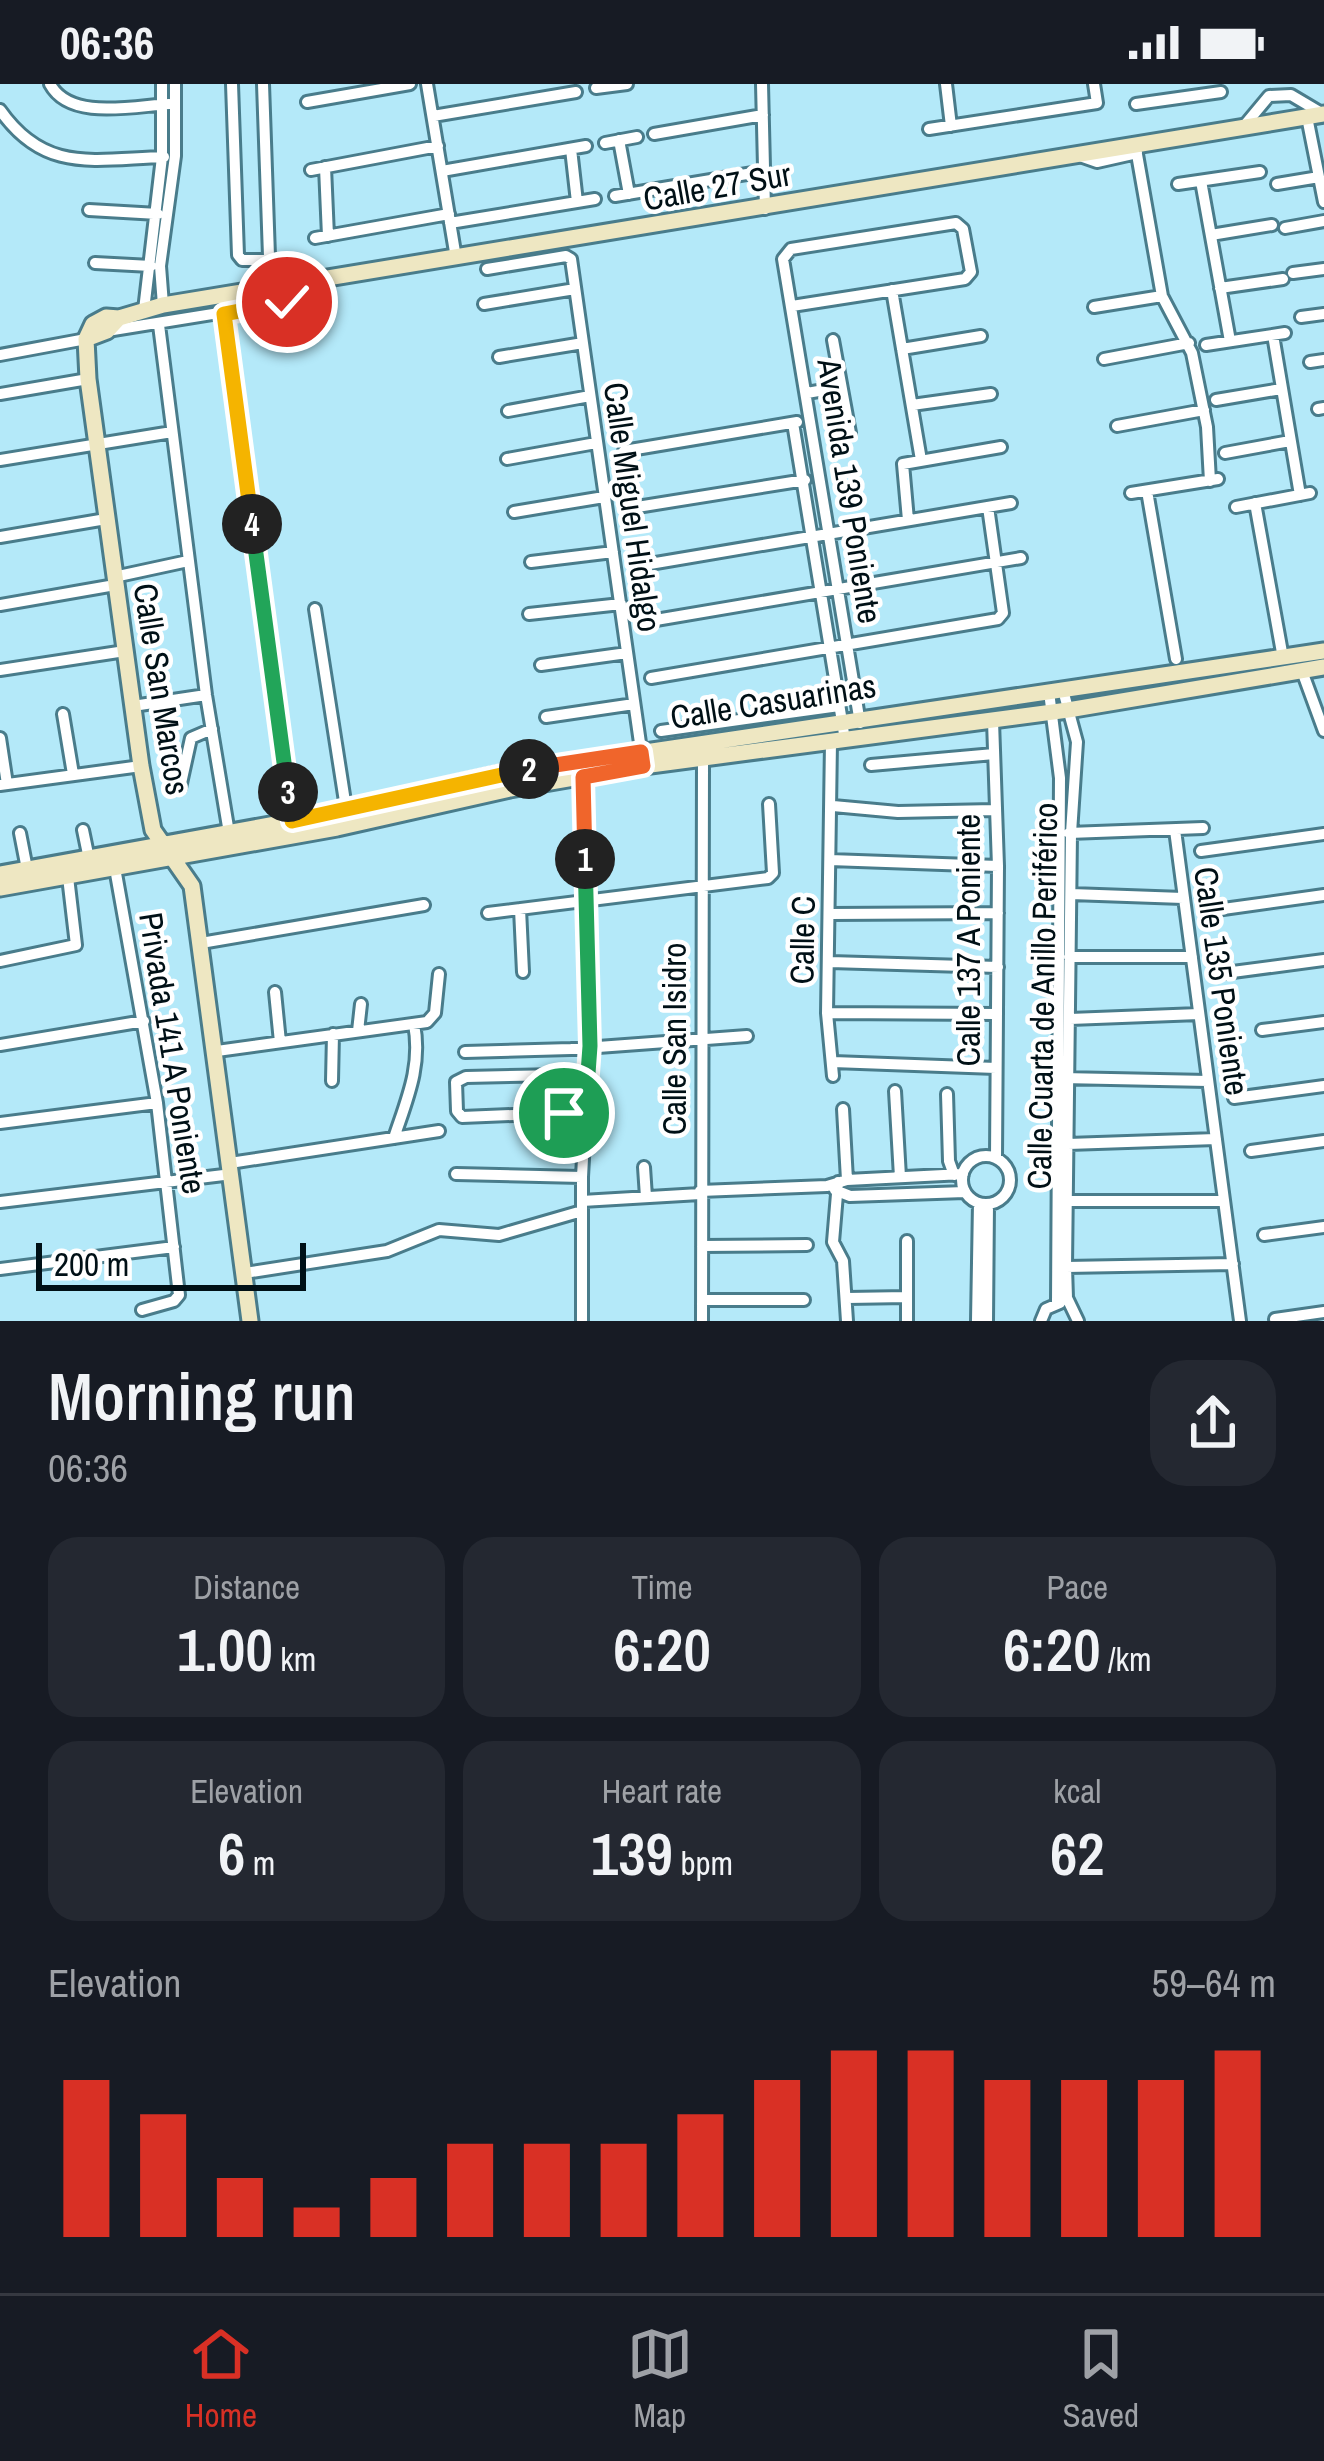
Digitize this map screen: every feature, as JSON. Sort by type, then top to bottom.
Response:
[{"type":"main road","name":"Calle 27 Sur","points":[[86,339],[97,321],[163,305],[765,209],[1075,153],[1131,150],[1318,115]]},
{"type":"main road","points":[[107,332],[119,318]]},
{"type":"main road","name":"Calle 27 Sur","points":[[86,339],[107,332]]},
{"type":"main road","name":"Calle San Marcos","points":[[86,339],[96,446],[141,766],[153,830],[193,886],[250,1321]]},
{"type":"main road","name":"Calle Casuarinas","points":[[170,852],[583,777],[642,759],[847,714],[1056,691],[1324,651]]},
{"type":"main road","name":"Calle Casuarinas","points":[[170,852],[229,833],[510,772],[703,758],[846,740],[1324,667]]},
{"type":"main road","points":[[0,874],[170,852]]},
{"type":"main road","points":[[0,888],[115,868],[170,852]]},
{"type":"street","points":[[50,84],[61,98],[83,107],[169,104]]},
{"type":"street","points":[[163,84],[169,104]]},
{"type":"street","points":[[144,310],[161,214],[169,104],[175,84]]},
{"type":"street","points":[[232,84],[238,255],[242,260],[269,256],[263,84]]},
{"type":"street","points":[[322,84],[322,99]]},
{"type":"street","points":[[307,102],[410,84]]},
{"type":"street","points":[[427,84],[457,259]]},
{"type":"street","points":[[604,86],[627,84]]},
{"type":"street","points":[[762,84],[765,209]]},
{"type":"street","points":[[946,84],[951,126]]},
{"type":"street","points":[[929,129],[1097,103],[1094,84]]},
{"type":"street","points":[[1154,84],[1157,101]]},
{"type":"street","points":[[1244,127],[1269,90],[1289,89],[1318,115],[1324,202]]},
{"type":"street","points":[[433,116],[555,90],[576,92]]},
{"type":"street","points":[[1136,104],[1214,90]]},
{"type":"street","points":[[0,110],[27,143],[62,158],[168,157]]},
{"type":"street","points":[[654,134],[763,115]]},
{"type":"street","points":[[605,142],[637,137]]},
{"type":"street","points":[[620,140],[629,194]]},
{"type":"street","points":[[311,170],[438,146]]},
{"type":"street","points":[[442,171],[586,146]]},
{"type":"street","points":[[571,148],[577,202]]},
{"type":"street","points":[[1130,493],[1214,480],[1189,343],[1162,296],[1142,181],[1131,150]]},
{"type":"street","points":[[325,167],[322,237],[595,199]]},
{"type":"street","points":[[615,196],[765,171]]},
{"type":"street","points":[[1178,184],[1261,172]]},
{"type":"street","points":[[1277,184],[1319,177]]},
{"type":"street","points":[[1202,181],[1230,341]]},
{"type":"street","points":[[89,210],[161,214]]},
{"type":"street","points":[[1211,235],[1324,221]]},
{"type":"street","name":"Avenida 139 Poniente","points":[[846,740],[848,644],[785,253],[956,223],[963,229],[969,276],[892,290]]},
{"type":"street","name":"Calle Miguel Hidalgo","points":[[488,269],[570,257],[642,759]]},
{"type":"street","points":[[252,260],[253,292]]},
{"type":"street","points":[[94,263],[153,266]]},
{"type":"street","points":[[153,266],[163,305]]},
{"type":"street","points":[[1220,288],[1324,269]]},
{"type":"street","points":[[484,304],[575,289]]},
{"type":"street","points":[[791,306],[892,290],[921,460]]},
{"type":"street","points":[[1094,308],[1162,296]]},
{"type":"street","points":[[107,332],[287,302]]},
{"type":"street","points":[[224,314],[292,821]]},
{"type":"street","points":[[1301,317],[1324,314]]},
{"type":"street","points":[[159,325],[206,695],[229,833]]},
{"type":"street","points":[[1206,345],[1279,334],[1281,389],[1305,494],[1236,507]]},
{"type":"street","points":[[902,349],[981,336]]},
{"type":"street","name":"Calle 27 Sur","points":[[0,355],[86,339]]},
{"type":"street","points":[[833,340],[850,433]]},
{"type":"street","points":[[499,357],[583,343]]},
{"type":"street","points":[[1104,358],[1189,343]]},
{"type":"street","points":[[1310,362],[1324,360]]},
{"type":"street","points":[[0,394],[88,380]]},
{"type":"street","points":[[807,393],[841,387]]},
{"type":"street","points":[[1216,400],[1281,389]]},
{"type":"street","points":[[912,405],[991,394]]},
{"type":"street","points":[[508,411],[590,396]]},
{"type":"street","points":[[1118,426],[1204,410]]},
{"type":"street","points":[[624,451],[812,419]]},
{"type":"street","name":"Avenida 139 Poniente","points":[[793,422],[830,647],[847,714]]},
{"type":"street","points":[[0,460],[172,432]]},
{"type":"street","points":[[1225,453],[1290,441]]},
{"type":"street","points":[[507,459],[596,443]]},
{"type":"street","points":[[908,520],[901,468],[907,462],[1001,447]]},
{"type":"street","points":[[631,508],[821,477]]},
{"type":"street","points":[[1147,491],[1176,659]]},
{"type":"street","points":[[514,512],[604,497]]},
{"type":"street","points":[[638,566],[1011,503]]},
{"type":"street","points":[[1255,503],[1283,658]]},
{"type":"street","points":[[651,677],[1002,617],[988,507]]},
{"type":"street","points":[[0,537],[106,519]]},
{"type":"street","points":[[531,562],[614,552]]},
{"type":"street","points":[[644,622],[1021,558]]},
{"type":"street","points":[[0,605],[188,561]]},
{"type":"street","points":[[529,614],[620,604]]},
{"type":"street","points":[[315,609],[346,808]]},
{"type":"street","points":[[0,670],[125,651]]},
{"type":"street","points":[[541,664],[627,653]]},
{"type":"street","points":[[1302,671],[1324,731]]},
{"type":"street","name":"Calle Cuarta de Anillo Periférico","points":[[1056,691],[1055,748],[1071,894],[1065,957],[1070,1019],[1063,1078],[1068,1144],[1063,1304]]},
{"type":"street","points":[[133,706],[206,695]]},
{"type":"street","points":[[546,717],[634,704]]},
{"type":"street","name":"Calle Cuarta de Anillo Periférico","points":[[1059,711],[1074,728],[1076,750],[1065,834],[1063,1304]]},
{"type":"street","points":[[63,714],[73,774]]},
{"type":"street","points":[[661,731],[847,714]]},
{"type":"street","name":"Calle 137 A Poniente","points":[[993,721],[998,866],[996,1158]]},
{"type":"street","points":[[1054,734],[1060,726],[1074,728]]},
{"type":"street","points":[[180,788],[191,738],[212,729]]},
{"type":"street","points":[[0,738],[3,785],[141,766]]},
{"type":"street","name":"Calle C","points":[[846,740],[829,813],[827,1012],[833,1069],[996,1068]]},
{"type":"street","points":[[1055,748],[1067,756],[1076,750]]},
{"type":"street","points":[[871,765],[994,754]]},
{"type":"street","name":"Calle San Isidro","points":[[702,1321],[703,758]]},
{"type":"street","points":[[582,1321],[582,1177],[590,1046],[583,777]]},
{"type":"street","points":[[488,914],[772,876],[769,804]]},
{"type":"street","points":[[833,806],[898,812],[994,810]]},
{"type":"street","points":[[1065,834],[1203,828]]},
{"type":"street","points":[[83,830],[89,859]]},
{"type":"street","name":"Calle 135 Poniente","points":[[1174,830],[1240,1321]]},
{"type":"street","points":[[20,833],[26,869]]},
{"type":"street","points":[[1201,851],[1324,834]]},
{"type":"street","points":[[830,860],[998,866]]},
{"type":"street","name":"Privada 141 A Poniente","points":[[115,868],[157,1103],[178,1299],[142,1310]]},
{"type":"street","points":[[0,961],[76,945],[68,877]]},
{"type":"street","points":[[1071,894],[1183,898]]},
{"type":"street","points":[[1216,910],[1324,895]]},
{"type":"street","points":[[201,943],[424,905]]},
{"type":"street","points":[[520,909],[523,972]]},
{"type":"street","points":[[830,914],[998,913]]},
{"type":"street","points":[[1065,957],[1192,957]]},
{"type":"street","points":[[1225,973],[1324,960]]},
{"type":"street","points":[[830,962],[998,967]]},
{"type":"street","points":[[217,1051],[433,1018],[439,974]]},
{"type":"street","points":[[275,992],[280,1042]]},
{"type":"street","points":[[358,1031],[361,1004]]},
{"type":"street","points":[[827,1012],[998,1014]]},
{"type":"street","points":[[1070,1019],[1199,1015]]},
{"type":"street","points":[[0,1045],[144,1021]]},
{"type":"street","points":[[1262,1030],[1324,1022]]},
{"type":"street","points":[[394,1138],[418,1058],[414,1024]]},
{"type":"street","points":[[332,1081],[333,1034]]},
{"type":"street","points":[[464,1052],[747,1036]]},
{"type":"street","points":[[586,1101],[576,1101],[564,1113],[462,1117],[457,1111],[456,1082],[466,1077],[561,1075],[587,1086]]},
{"type":"street","points":[[1063,1078],[1208,1081]]},
{"type":"street","points":[[1234,1097],[1324,1086]]},
{"type":"street","points":[[895,1091],[900,1177]]},
{"type":"street","points":[[947,1094],[949,1161],[965,1192]]},
{"type":"street","points":[[0,1123],[157,1103]]},
{"type":"street","points":[[843,1109],[833,1242],[843,1261],[847,1321]]},
{"type":"street","points":[[0,1202],[167,1181],[439,1131]]},
{"type":"street","points":[[1068,1144],[1216,1139]]},
{"type":"street","points":[[1251,1150],[1324,1142]]},
{"type":"street","points":[[245,1273],[387,1251],[439,1230],[500,1234],[582,1206],[700,1192],[958,1174],[976,1158],[996,1158],[1010,1175],[1010,1186],[1005,1196],[984,1204]]},
{"type":"street","points":[[644,1167],[646,1197]]},
{"type":"street","points":[[456,1174],[582,1177]]},
{"type":"street","points":[[838,1185],[850,1196],[965,1192],[984,1204]]},
{"type":"street","points":[[1063,1201],[1224,1201]]},
{"type":"street","points":[[977,1321],[982,1298],[984,1204]]},
{"type":"street","points":[[1264,1234],[1324,1227]]},
{"type":"street","points":[[907,1241],[907,1321]]},
{"type":"street","points":[[702,1246],[807,1245]]},
{"type":"street","points":[[0,1270],[174,1247]]},
{"type":"street","points":[[1066,1267],[1233,1264]]},
{"type":"street","points":[[847,1298],[907,1297]]},
{"type":"street","points":[[982,1298],[987,1321]]},
{"type":"street","points":[[702,1300],[804,1300]]},
{"type":"street","points":[[1041,1321],[1046,1309],[1063,1304],[1078,1321]]},
{"type":"street","points":[[1275,1319],[1324,1312]]},
{"type":"route","points":[[287,302],[224,314],[292,821],[510,772],[641,752],[643,766],[583,777],[590,1046],[586,1101],[576,1101],[564,1113]]}]
